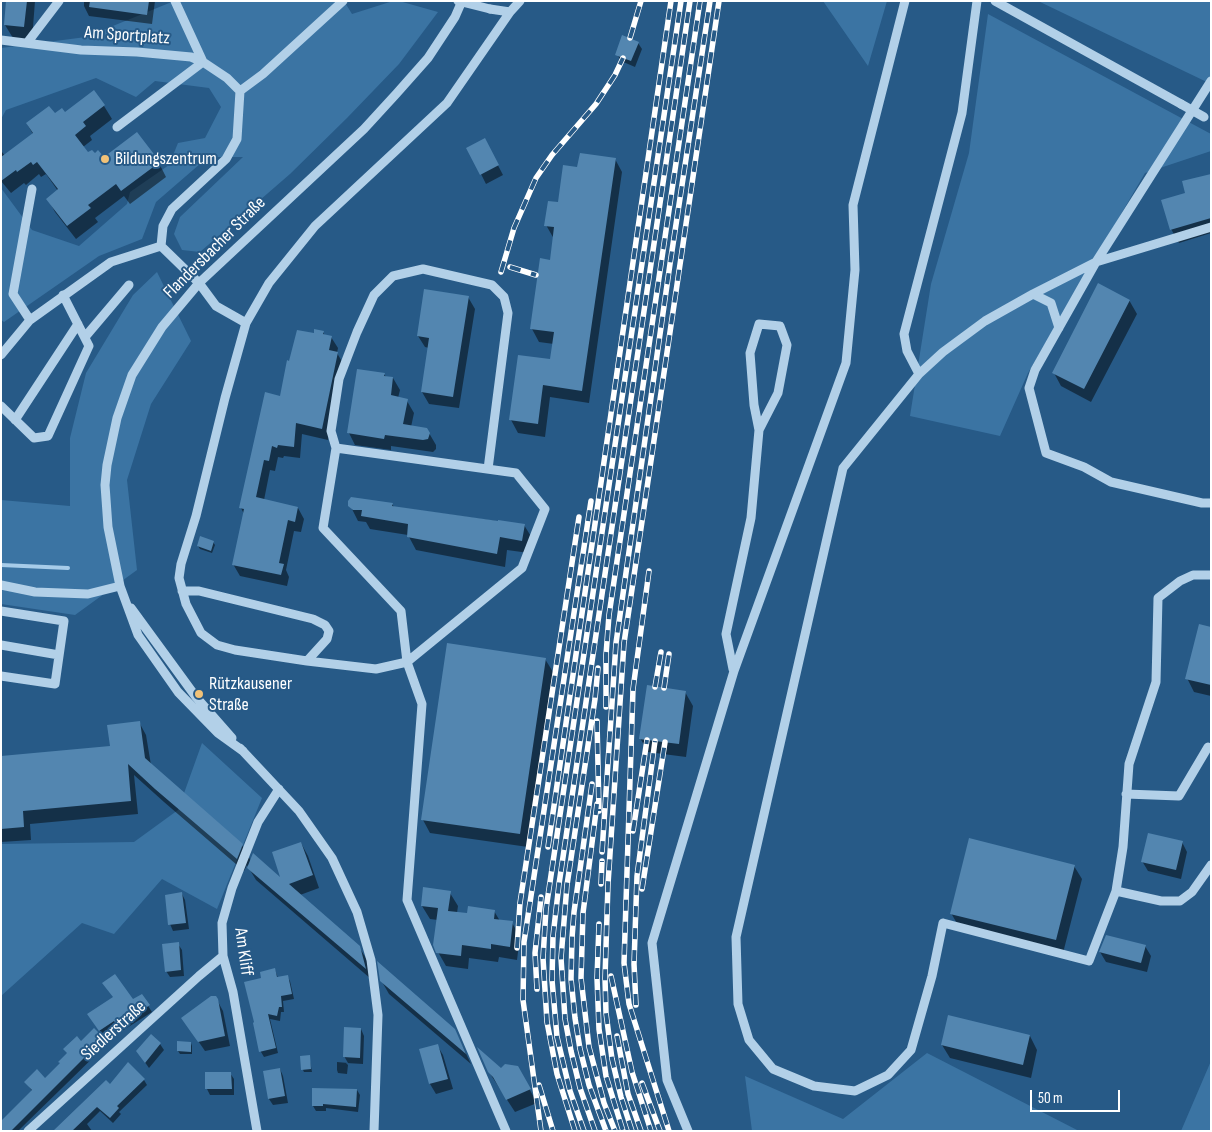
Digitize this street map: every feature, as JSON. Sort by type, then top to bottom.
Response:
[{"type":"street","points":[[27,43],[59,1]]},
{"type":"street","points":[[117,127],[204,62],[174,1]]},
{"type":"street","points":[[160,246],[164,226],[172,209],[226,159],[237,138],[240,91],[263,74],[343,1]]},
{"type":"street","points":[[458,1],[510,12]]},
{"type":"street","name":"Flandersbacher Straße","points":[[374,1131],[378,1015],[371,960],[357,912],[332,858],[299,811],[243,751],[218,733],[178,692],[138,635],[120,586],[109,534],[105,485],[106,465],[117,418],[132,375],[162,327],[199,283],[384,107],[428,58],[455,17],[462,1]]},
{"type":"street","points":[[336,448],[516,473],[545,509],[522,568],[407,662],[376,669],[307,661],[235,650],[217,645],[201,633],[186,604],[179,578],[181,564],[196,516],[225,398],[246,323],[269,283],[315,226],[447,103],[510,12],[520,1]]},
{"type":"street","points":[[688,1131],[667,1080],[652,943],[734,671],[846,363],[855,270],[852,205],[905,1]]},
{"type":"street","points":[[919,374],[907,352],[904,334],[962,113],[977,1]]},
{"type":"street","points":[[995,1],[1207,119]]},
{"type":"street","name":"Am Sportplatz","points":[[1,40],[81,50],[137,52],[191,57],[204,62],[227,78],[240,91]]},
{"type":"street","points":[[1211,81],[1096,262],[1035,370],[1029,388],[1046,453],[1084,467],[1111,482],[1202,503],[1211,503]]},
{"type":"street","points":[[30,320],[13,294],[32,189]]},
{"type":"street","points":[[1211,227],[1096,262],[1033,294],[986,321],[943,352],[919,374],[843,468],[736,937],[738,1004],[749,1040],[773,1069],[814,1086],[855,1091],[888,1075],[912,1050],[932,976],[943,923],[1089,961],[1116,891],[1123,847],[1128,764],[1156,682],[1158,598],[1180,581],[1193,575],[1211,575]]},
{"type":"street","points":[[160,246],[199,283],[216,306],[246,323]]},
{"type":"street","points":[[1,355],[30,320],[111,262],[160,246]]},
{"type":"street","points":[[488,469],[508,313],[504,297],[492,285],[423,269],[392,276],[374,295],[339,379],[331,431],[336,448],[323,528],[401,611],[407,662],[422,704],[407,900],[506,1131]]},
{"type":"street","points":[[85,337],[129,284]]},
{"type":"street","points":[[1033,294],[1051,303],[1059,328]]},
{"type":"street","points":[[1,406],[34,438],[48,436],[89,346],[63,295]]},
{"type":"street","points":[[15,420],[78,324]]},
{"type":"street","points":[[734,671],[726,634],[751,518],[759,430],[754,405],[750,353],[759,324],[780,326],[787,345],[778,393],[759,430]]},
{"type":"street","points":[[1,585],[35,592],[88,594],[120,586]]},
{"type":"street","points":[[182,591],[199,590],[313,619],[325,625],[329,631],[327,639],[307,661]]},
{"type":"street","points":[[1,611],[64,621],[55,684],[1,676]]},
{"type":"street","points":[[1,646],[59,654]]},
{"type":"street","points":[[1126,794],[1179,796],[1208,748]]},
{"type":"street","name":"Am Kliff","points":[[257,1131],[235,1002],[223,956],[222,923],[232,888],[258,822],[279,789]]},
{"type":"street","points":[[1116,891],[1161,901],[1180,901],[1192,892],[1211,865]]},
{"type":"street","name":"Siedlerstraße","points":[[28,1131],[223,956]]},
{"type":"shaded area","points":[[174,1],[344,1],[352,14],[393,1],[399,1],[438,12],[399,64],[347,118],[290,174],[200,252],[182,250],[174,234],[180,217],[243,157],[208,157],[156,202],[142,239],[99,256],[4,322],[1,320],[1,188],[32,230],[79,246],[127,204],[130,192],[169,165],[178,143],[205,138],[221,107],[209,88],[155,81],[136,97],[96,78],[6,110],[1,119],[1,48],[86,37]]},
{"type":"shaded area","points":[[823,1],[887,1],[868,66]]},
{"type":"shaded area","points":[[1038,1],[1211,1],[1211,84]]},
{"type":"shaded area","points":[[988,14],[1211,134],[1211,151],[1145,173],[1028,373],[1000,436],[910,416],[931,284],[969,153]]},
{"type":"shaded area","points":[[157,272],[191,341],[151,404],[127,480],[137,570],[75,615],[1,604],[1,500],[70,506],[70,438],[86,373],[133,295]]},
{"type":"shaded area","points":[[202,743],[262,798],[217,909],[162,879],[114,934],[82,923],[1,996],[1,844],[134,842],[178,810]]},
{"type":"shaded area","points":[[927,1053],[1079,1131],[752,1131],[745,1076],[843,1119]]},
{"type":"shaded area","points":[[1211,1061],[1211,1131],[1181,1131]]},
{"type":"building","points":[[6,1],[27,1],[24,27],[4,25]]},
{"type":"building","points":[[90,1],[149,1],[147,15],[89,7]]},
{"type":"building","points":[[622,35],[639,42],[631,61],[615,55]]},
{"type":"building","name":"Bildungszentrum","points":[[94,90],[105,105],[83,122],[86,126],[75,135],[88,152],[92,150],[95,153],[98,150],[104,157],[137,132],[160,162],[121,191],[116,184],[88,205],[91,208],[67,226],[46,199],[58,189],[37,162],[33,165],[31,162],[1,181],[1,157],[33,133],[26,123],[49,106],[55,113],[62,108],[65,112]]},
{"type":"building","points":[[485,138],[499,165],[480,175],[466,148]]},
{"type":"building","points":[[580,153],[616,158],[582,391],[543,385],[538,424],[509,420],[518,355],[550,359],[554,332],[530,329],[540,258],[550,260],[554,227],[544,226],[548,201],[558,202],[563,165],[577,167]]},
{"type":"building","points":[[1211,174],[1211,218],[1170,230],[1161,200],[1185,193],[1182,181]]},
{"type":"building","points":[[1098,283],[1130,300],[1084,389],[1052,373]]},
{"type":"building","points":[[424,289],[469,296],[453,397],[421,392],[429,338],[417,336]]},
{"type":"building","points":[[314,329],[324,331],[323,334],[332,336],[329,350],[338,352],[322,429],[296,423],[294,447],[278,445],[277,448],[272,446],[269,461],[264,460],[256,497],[298,507],[295,522],[288,520],[279,563],[284,564],[281,575],[232,565],[244,509],[239,508],[265,392],[280,396],[287,360],[289,361],[297,330],[314,333]]},
{"type":"building","points":[[357,369],[385,373],[384,376],[393,377],[391,395],[408,399],[403,424],[427,428],[430,433],[428,439],[385,435],[384,439],[347,433]]},
{"type":"building","points":[[351,497],[393,503],[392,506],[525,524],[522,541],[500,537],[497,554],[407,537],[408,524],[361,516],[362,510],[353,510],[348,506],[348,501]]},
{"type":"building","points":[[200,536],[214,541],[211,551],[197,546]]},
{"type":"building","points":[[1199,624],[1211,627],[1211,685],[1185,679]]},
{"type":"building","points":[[447,643],[546,658],[520,834],[421,820]]},
{"type":"building","points":[[647,685],[686,691],[679,744],[639,739]]},
{"type":"building","points":[[140,721],[145,758],[243,844],[237,859],[128,764],[131,801],[23,811],[24,827],[1,829],[1,756],[110,746],[107,725]]},
{"type":"building","points":[[1148,833],[1183,841],[1176,870],[1141,862]]},
{"type":"building","points":[[969,838],[1075,865],[1056,940],[950,914]]},
{"type":"building","points":[[301,842],[313,875],[289,884],[360,946],[366,969],[247,868],[253,853],[280,877],[272,852]]},
{"type":"building","points":[[423,887],[451,891],[448,911],[467,913],[468,906],[495,910],[494,919],[513,921],[510,947],[491,944],[491,949],[462,945],[461,956],[436,953],[433,945],[438,908],[421,906]]},
{"type":"building","points":[[182,892],[186,923],[168,925],[165,895]]},
{"type":"building","points":[[1106,935],[1146,945],[1141,963],[1099,952]]},
{"type":"building","points":[[179,942],[181,970],[165,972],[162,944]]},
{"type":"building","points":[[377,961],[455,1029],[466,1054],[380,981]]},
{"type":"building","points":[[275,968],[277,977],[288,975],[292,994],[281,996],[282,1007],[279,1007],[277,1016],[268,1014],[276,1048],[259,1052],[244,982],[261,978],[260,972]]},
{"type":"building","points":[[115,974],[133,999],[142,994],[150,1005],[118,1026],[114,1021],[99,1031],[87,1014],[113,997],[102,983]]},
{"type":"building","points":[[211,996],[216,996],[218,999],[225,1036],[198,1042],[181,1018]]},
{"type":"building","points":[[948,1015],[1030,1035],[1023,1065],[941,1045]]},
{"type":"building","points":[[344,1027],[361,1028],[360,1058],[343,1057]]},
{"type":"building","points":[[94,1028],[104,1038],[11,1131],[1,1131],[1,1121],[32,1090],[24,1082],[37,1069],[45,1078],[67,1053],[63,1049],[77,1036],[81,1041]]},
{"type":"building","points":[[151,1034],[161,1043],[145,1063],[136,1051]]},
{"type":"building","points":[[177,1041],[191,1042],[191,1052],[177,1051]]},
{"type":"building","points":[[438,1044],[448,1079],[429,1084],[419,1049]]},
{"type":"building","points":[[477,1047],[501,1068],[505,1064],[518,1066],[531,1089],[506,1100],[493,1077],[488,1072]]},
{"type":"building","points":[[310,1055],[311,1069],[301,1070],[300,1056]]},
{"type":"building","points":[[128,1062],[145,1079],[117,1106],[119,1108],[110,1118],[97,1107],[72,1131],[53,1131],[106,1080],[110,1084]]},
{"type":"building","points":[[280,1068],[285,1096],[268,1099],[263,1071]]},
{"type":"building","points":[[205,1072],[231,1072],[232,1089],[205,1089]]},
{"type":"building","points":[[312,1088],[357,1089],[356,1107],[323,1104],[323,1106],[312,1106]]},
{"type":"waterway","points":[[1,565],[68,568]]},
{"type":"railway","points":[[630,38],[641,1]]},
{"type":"railway","points":[[548,847],[671,1]]},
{"type":"railway","points":[[575,1131],[557,1074],[547,1022],[543,958],[546,909],[681,1]]},
{"type":"railway","points":[[584,1131],[570,1091],[557,1037],[552,980],[553,936],[559,884],[690,1]]},
{"type":"railway","points":[[606,707],[606,655],[609,615],[700,1]]},
{"type":"railway","points":[[602,852],[616,643],[710,1]]},
{"type":"railway","points":[[632,1131],[612,1059],[606,1013],[605,978],[608,884],[624,643],[719,1]]},
{"type":"railway","points":[[501,272],[514,228],[536,178],[552,155],[596,104],[615,75],[623,58]]},
{"type":"railway","points":[[510,267],[536,275]]},
{"type":"railway","points":[[541,1131],[523,1000],[524,942],[591,501]]},
{"type":"railway","points":[[517,948],[520,903],[579,517]]},
{"type":"railway","points":[[649,571],[633,689],[624,963],[629,1004],[669,1131]]},
{"type":"railway","points":[[655,687],[661,652]]},
{"type":"railway","points":[[664,688],[669,654]]},
{"type":"railway","points":[[595,1131],[580,1088],[571,1051],[565,1019],[561,958],[567,885],[598,668]]},
{"type":"railway","points":[[597,721],[599,811]]},
{"type":"railway","points":[[633,831],[647,740]]},
{"type":"railway","points":[[636,1005],[634,964],[637,876],[655,741]]},
{"type":"railway","points":[[642,889],[665,742]]},
{"type":"railway","points":[[592,784],[574,912],[571,979],[580,1049],[589,1085],[606,1131]]},
{"type":"railway","points":[[597,804],[583,913],[581,978],[589,1047],[604,1103],[615,1131]]},
{"type":"railway","points":[[601,884],[602,861]]},
{"type":"railway","points":[[537,989],[535,953],[541,897]]},
{"type":"railway","points":[[599,924],[597,978],[599,1029],[606,1076],[623,1131]]},
{"type":"railway","points":[[611,976],[632,1072],[651,1131]]},
{"type":"railway","points":[[617,1036],[628,1094],[641,1131]]},
{"type":"railway","points":[[642,1083],[660,1131]]},
{"type":"railway","points":[[539,1085],[553,1131]]},
{"type":"place","name":"Bildungszentrum","points":[[105,159]]},
{"type":"place","name":"Rützkausener Straße","points":[[199,694]]}]
